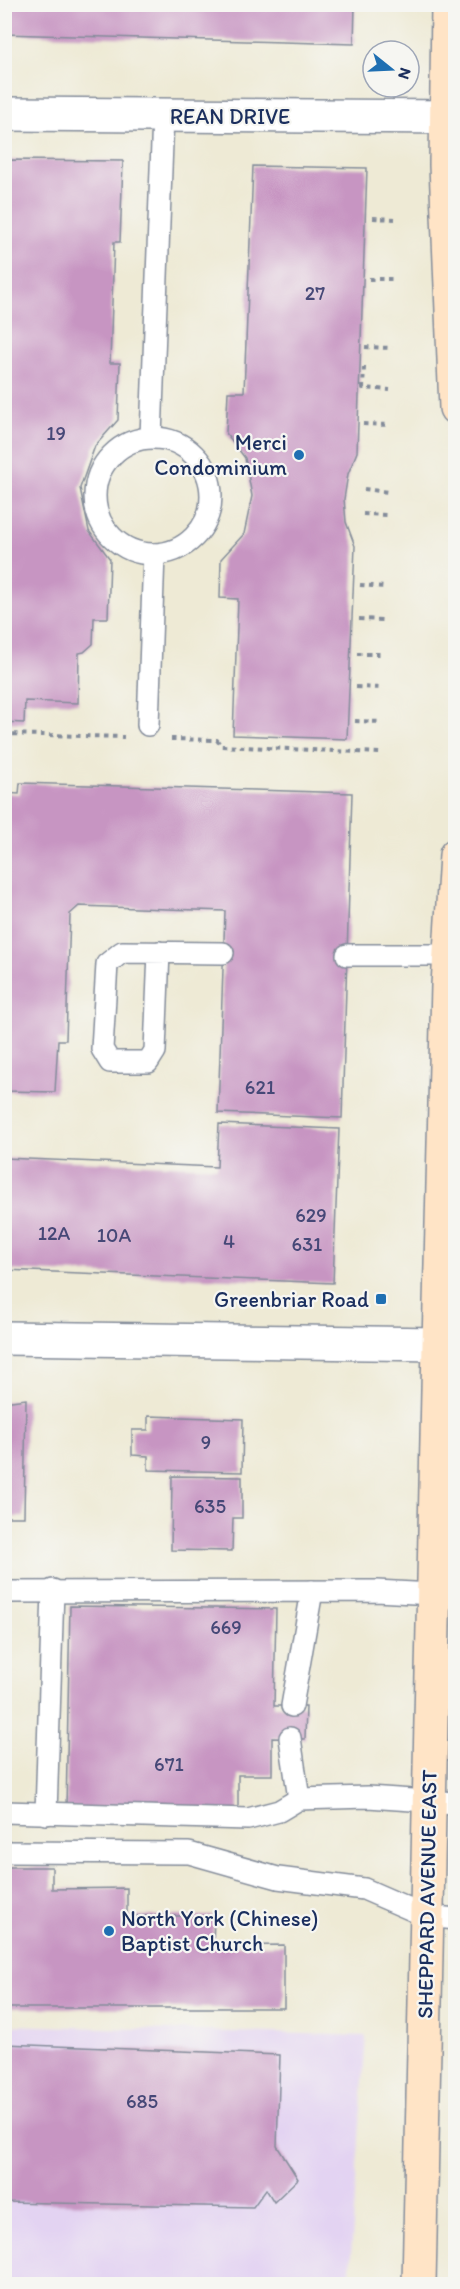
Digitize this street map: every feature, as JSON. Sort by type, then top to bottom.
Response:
[{"type":"main road","points":[[448,4],[456,408]]},
{"type":"main road","name":"SHEPPARD AVENUE EAST","points":[[419,2284],[441,1917],[442,1802],[433,1594],[450,1344],[450,955],[456,855]]},
{"type":"street","name":"REAN DRIVE","points":[[4,114],[451,116]]},
{"type":"street","points":[[4,1338],[450,1344]]},
{"type":"lane","points":[[151,437],[164,116]]},
{"type":"lane","points":[[151,437],[172,440],[191,452],[205,469],[211,490],[209,512],[198,532],[175,550],[154,554],[133,550],[115,540],[102,524],[94,497],[99,475],[110,456],[129,443],[151,437]]},
{"type":"lane","points":[[141,731],[154,554]]},
{"type":"lane","points":[[159,952],[155,1051],[148,1062],[110,1062],[102,1049],[107,964],[123,952],[159,952],[223,953]]},
{"type":"lane","points":[[347,955],[450,955]]},
{"type":"lane","points":[[4,1592],[53,1590],[376,1591],[433,1594]]},
{"type":"lane","points":[[46,1814],[53,1590]]},
{"type":"lane","points":[[292,1706],[312,1591]]},
{"type":"lane","points":[[290,1738],[299,1799]]},
{"type":"lane","points":[[4,1812],[248,1819],[279,1811],[299,1799],[368,1797],[442,1802]]},
{"type":"lane","points":[[4,1852],[189,1853],[278,1878],[364,1889],[441,1917]]},
{"type":"path","points":[[373,218],[395,219]]},
{"type":"path","points":[[369,279],[394,279]]},
{"type":"path","points":[[365,347],[392,348]]},
{"type":"path","points":[[364,367],[363,388],[390,390]]},
{"type":"path","points":[[363,424],[389,425]]},
{"type":"path","points":[[364,489],[388,492]]},
{"type":"path","points":[[363,514],[387,515]]},
{"type":"path","points":[[360,585],[385,587]]},
{"type":"path","points":[[359,619],[384,620]]},
{"type":"path","points":[[357,654],[383,654]]},
{"type":"path","points":[[356,687],[382,688]]},
{"type":"path","points":[[355,721],[381,722]]},
{"type":"path","points":[[4,734],[141,731]]},
{"type":"path","points":[[170,739],[217,740],[220,746],[380,753]]},
{"type":"shaded area","points":[[5,2025],[366,2036],[349,2284],[5,2284]]},
{"type":"building","points":[[4,4],[355,4],[354,44],[4,34]]},
{"type":"building","points":[[4,160],[123,161],[120,242],[114,242],[110,363],[120,363],[118,420],[95,446],[80,488],[89,531],[110,559],[108,618],[94,618],[93,644],[84,652],[79,653],[78,703],[25,701],[24,723],[4,722]]},
{"type":"building","name":"Merci Condominium","points":[[253,166],[367,168],[357,452],[348,474],[344,499],[346,522],[355,546],[347,739],[233,735],[238,599],[220,598],[221,559],[244,534],[252,496],[245,458],[226,433],[228,392],[244,392]]},
{"type":"building","points":[[20,783],[352,793],[342,1118],[218,1113],[225,911],[79,906],[70,914],[66,1040],[58,1040],[55,1092],[4,1091],[4,793],[19,794]]},
{"type":"building","points":[[219,1124],[339,1129],[333,1283],[4,1270],[4,1158],[217,1167]]},
{"type":"building","points":[[26,1399],[24,1517],[4,1517],[4,1402]]},
{"type":"building","points":[[148,1416],[243,1419],[242,1472],[148,1470],[148,1456],[132,1455],[132,1430],[148,1430]]},
{"type":"building","points":[[172,1476],[242,1477],[242,1518],[233,1518],[232,1551],[171,1550]]},
{"type":"building","points":[[70,1606],[276,1609],[274,1706],[306,1706],[305,1739],[272,1738],[272,1775],[238,1775],[238,1812],[66,1809]]},
{"type":"building","name":"North York (Chinese) Baptist Church","points":[[4,1867],[52,1867],[52,1889],[127,1888],[127,1916],[214,1916],[213,1946],[284,1945],[284,2008],[4,2008]]},
{"type":"building","points":[[4,2044],[280,2055],[277,2146],[298,2179],[274,2202],[266,2189],[253,2207],[4,2202]]},
{"type":"place","name":"Merci Condominium","points":[[299,455]]},
{"type":"place","name":"Greenbriar Road","points":[[381,1299]]},
{"type":"place","name":"North York (Chinese) Baptist Church","points":[[109,1931]]}]
